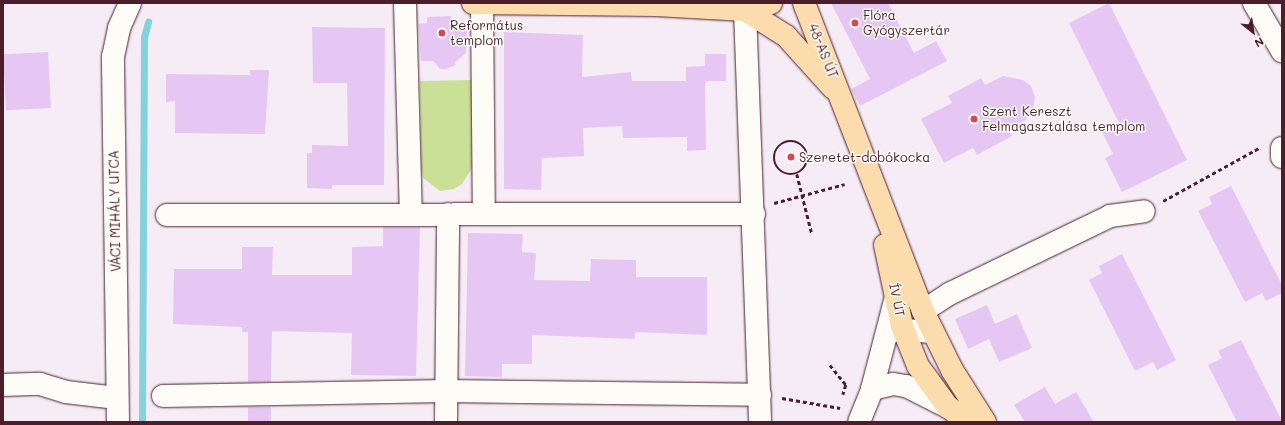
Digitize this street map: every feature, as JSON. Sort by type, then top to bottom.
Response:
[{"type":"main road","points":[[473,3],[656,5],[745,10],[771,3]]},
{"type":"main road","name":"48-AS ÚT","points":[[804,3],[842,98]]},
{"type":"main road","points":[[745,10],[786,36],[842,98]]},
{"type":"main road","name":"ÍV ÚT","points":[[842,98],[862,157],[923,311],[952,370],[985,422]]},
{"type":"main road","name":"ÍV ÚT","points":[[862,157],[884,238],[896,297],[893,331],[948,408],[969,422]]},
{"type":"street","name":"VÁCI MIHÁLY UTCA","points":[[118,422],[113,56],[119,28],[130,3]]},
{"type":"street","points":[[405,3],[411,214]]},
{"type":"street","points":[[482,3],[484,214]]},
{"type":"street","points":[[1254,3],[1282,51]]},
{"type":"street","points":[[745,10],[754,211],[760,422]]},
{"type":"street","points":[[1272,147],[1282,157]]},
{"type":"street","points":[[167,215],[754,211]]},
{"type":"street","points":[[923,311],[949,294],[1110,216],[1144,211]]},
{"type":"street","points":[[446,422],[448,214]]},
{"type":"street","points":[[861,416],[893,331],[905,330],[933,332]]},
{"type":"street","points":[[3,384],[40,384],[66,392],[118,398]]},
{"type":"street","points":[[872,389],[893,384],[906,386],[948,408]]},
{"type":"street","points":[[163,396],[446,391],[760,395]]},
{"type":"path","points":[[787,142],[798,142],[808,156],[806,167],[797,174],[781,171],[775,162],[776,152],[787,142]]},
{"type":"path","points":[[1144,211],[1272,147]]},
{"type":"path","points":[[797,174],[812,234]]},
{"type":"path","points":[[754,211],[845,184]]},
{"type":"path","points":[[830,365],[846,385],[840,408]]},
{"type":"path","points":[[760,395],[840,408],[861,416]]},
{"type":"green space","points":[[472,80],[472,168],[462,184],[454,189],[440,191],[423,178],[421,168],[420,81]]},
{"type":"building","points":[[831,3],[888,3],[914,53],[936,41],[947,61],[860,106],[851,89],[870,79]]},
{"type":"building","points":[[1109,3],[1187,160],[1122,192],[1105,158],[1113,154],[1102,132],[1119,123],[1069,23]]},
{"type":"building","name":"Református templom","points":[[451,16],[452,20],[458,20],[458,25],[467,24],[466,53],[455,62],[456,65],[446,69],[440,69],[433,61],[421,61],[418,24],[427,23],[427,17]]},
{"type":"building","points":[[312,27],[385,28],[384,185],[332,185],[332,189],[307,188],[307,153],[312,153],[312,145],[348,146],[347,83],[313,83]]},
{"type":"building","points":[[504,32],[583,35],[582,77],[631,72],[632,81],[686,81],[686,67],[705,66],[705,54],[726,54],[726,81],[705,81],[706,150],[687,151],[687,137],[623,138],[622,126],[583,128],[584,156],[542,158],[541,190],[504,189]]},
{"type":"building","points":[[48,52],[51,108],[6,110],[3,54]]},
{"type":"building","points":[[250,70],[269,70],[265,134],[175,133],[175,101],[166,102],[166,74],[250,75]]},
{"type":"building","name":"Szent Kereszt Felmagasztalása templom","points":[[1003,76],[1023,80],[1031,86],[1035,97],[1033,108],[1025,116],[1027,119],[1008,129],[1012,136],[977,155],[973,148],[944,163],[921,119],[952,103],[948,96],[981,78],[985,85]]},
{"type":"building","points":[[1231,186],[1282,285],[1282,293],[1266,301],[1262,293],[1245,302],[1198,211],[1212,204],[1209,197]]},
{"type":"building","points":[[383,227],[420,227],[416,376],[351,375],[352,333],[272,331],[271,382],[248,382],[248,332],[242,332],[242,327],[173,324],[174,269],[242,269],[242,247],[273,247],[272,275],[352,275],[352,247],[383,246]]},
{"type":"building","points":[[468,233],[523,234],[522,252],[536,253],[534,280],[590,281],[591,259],[636,260],[636,277],[707,277],[707,335],[635,332],[635,339],[532,335],[532,364],[502,364],[502,377],[465,376]]},
{"type":"building","points":[[1122,254],[1176,360],[1157,370],[1153,362],[1135,371],[1089,280],[1102,273],[1099,266]]},
{"type":"building","points":[[987,305],[995,324],[1017,314],[1032,348],[999,362],[989,339],[968,349],[955,319]]},
{"type":"building","points":[[1241,340],[1282,422],[1237,422],[1208,365],[1222,358],[1218,351]]},
{"type":"building","points":[[1045,387],[1055,404],[1076,392],[1094,422],[1025,422],[1014,405]]},
{"type":"building","points":[[248,407],[271,407],[271,422],[248,422]]},
{"type":"waterway","points":[[142,422],[144,37],[148,22]]},
{"type":"place","name":"Flóra Gyógyszertár","points":[[855,23]]},
{"type":"place","name":"Református templom","points":[[442,33]]},
{"type":"place","name":"Szent Kereszt Felmagasztalása templom","points":[[974,119]]},
{"type":"place","name":"Szeretet-dobókocka","points":[[791,157]]}]
